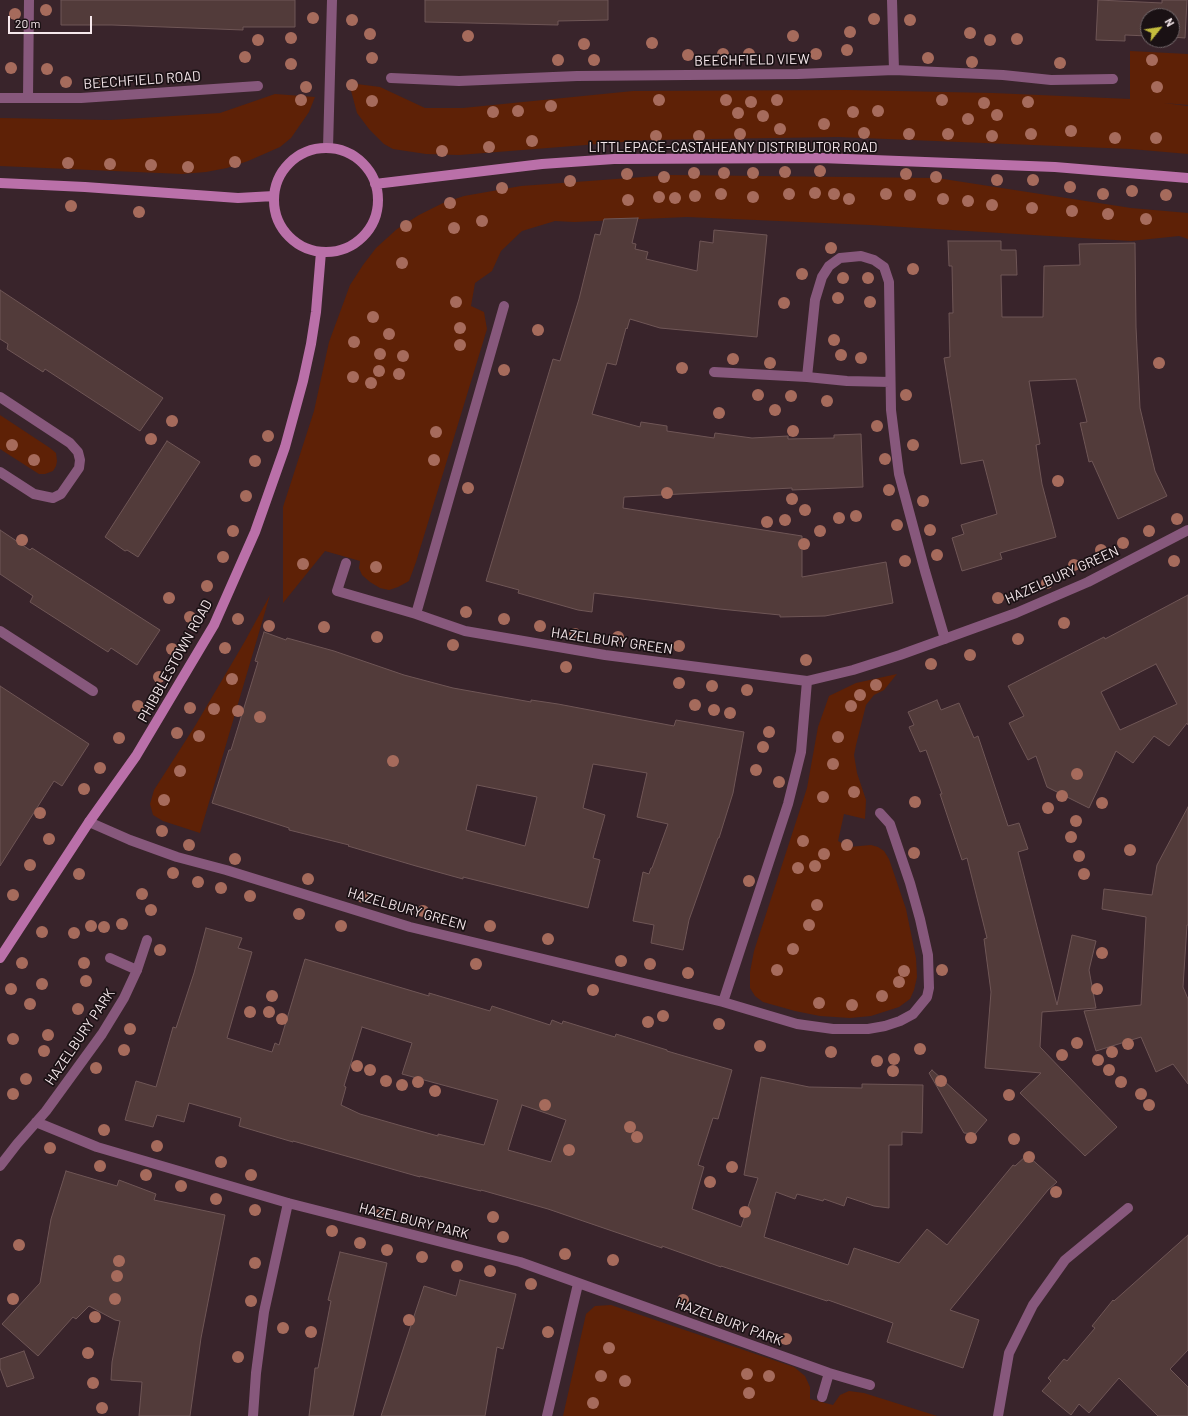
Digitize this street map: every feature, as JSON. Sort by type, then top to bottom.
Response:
[{"type":"street","points":[[28,98],[29,0]]},
{"type":"street","points":[[328,148],[332,0]]},
{"type":"street","points":[[892,0],[894,70]]},
{"type":"street","name":"BEECHFIELD VIEW","points":[[391,78],[459,81],[577,76],[798,74],[894,70],[1003,75],[1051,80],[1113,80]]},
{"type":"street","name":"BEECHFIELD ROAD","points":[[0,98],[81,98],[258,86]]},
{"type":"street","points":[[328,148],[344,151],[357,159],[368,170],[375,184],[378,201],[374,218],[366,232],[354,244],[338,250],[321,252],[306,248],[292,239],[281,227],[275,212],[274,196],[278,180],[286,166],[298,156],[312,150],[328,148]]},
{"type":"street","name":"LITTLEPACE-CASTAHEANY DISTRIBUTOR ROAD","points":[[375,184],[542,164],[614,159],[821,158],[1055,167],[1188,178]]},
{"type":"street","points":[[0,183],[85,187],[238,198],[274,196]]},
{"type":"street","name":"PHIBBLESTOWN ROAD","points":[[0,958],[89,822],[136,756],[214,625],[255,532],[285,447],[303,381],[316,312],[321,252]]},
{"type":"street","points":[[807,377],[815,300],[822,277],[830,266],[840,258],[861,256],[874,260],[884,267],[889,282],[891,410],[899,474],[945,639]]},
{"type":"street","points":[[416,614],[504,306]]},
{"type":"street","points":[[714,372],[807,377],[847,381],[890,382]]},
{"type":"street","points":[[0,397],[70,443],[78,452],[80,460],[79,468],[61,494],[52,498],[34,494],[0,472]]},
{"type":"street","name":"HAZELBURY GREEN","points":[[346,563],[337,591],[416,614],[465,631],[605,655],[807,681],[853,670],[900,655],[1016,613],[1088,582],[1188,530]]},
{"type":"street","points":[[0,631],[93,691]]},
{"type":"street","points":[[723,1002],[790,798],[801,752],[807,681]]},
{"type":"street","name":"HAZELBURY GREEN","points":[[89,822],[130,840],[177,857],[226,870],[410,927],[723,1002],[797,1024],[834,1029],[868,1029],[885,1026],[900,1021],[913,1014],[927,997],[929,988],[928,955],[910,883],[890,824],[880,813]]},
{"type":"street","name":"HAZELBURY PARK","points":[[0,1166],[62,1091],[102,1034],[121,1004],[137,970],[147,940]]},
{"type":"street","points":[[110,958],[137,970]]},
{"type":"street","name":"HAZELBURY PARK","points":[[36,1122],[98,1147],[288,1203],[520,1262],[830,1373],[870,1385]]},
{"type":"street","points":[[253,1416],[256,1373],[264,1312],[288,1203]]},
{"type":"street","points":[[998,1416],[1009,1353],[1033,1305],[1065,1260],[1128,1208]]},
{"type":"street","points":[[547,1416],[578,1284]]},
{"type":"street","points":[[822,1397],[830,1373]]},
{"type":"shaded area","points":[[1130,51],[1188,54],[1188,105],[1164,103],[1188,106],[1188,154],[1131,149],[838,137],[649,140],[459,155],[426,154],[393,149],[384,144],[369,129],[357,113],[349,83],[380,87],[425,108],[463,108],[633,91],[847,90],[993,93],[1130,99]]},
{"type":"shaded area","points":[[275,94],[315,97],[309,112],[291,138],[280,147],[248,161],[227,168],[182,174],[0,166],[0,118],[110,120],[220,113]]},
{"type":"shaded area","points":[[670,175],[937,178],[1131,208],[1188,213],[1188,239],[1179,236],[1131,241],[870,225],[687,217],[574,222],[555,221],[522,231],[501,251],[492,271],[475,283],[471,306],[484,312],[487,329],[409,581],[389,590],[380,588],[362,575],[359,568],[360,561],[325,551],[283,603],[283,507],[314,411],[329,342],[350,285],[376,248],[397,229],[419,215],[443,203],[464,196],[521,186]]},
{"type":"shaded area","points":[[0,415],[56,453],[57,461],[53,471],[45,474],[39,474],[0,449]]},
{"type":"shaded area","points":[[270,595],[200,833],[163,821],[153,815],[150,804],[154,790],[195,726]]},
{"type":"shaded area","points":[[897,674],[884,690],[874,695],[866,705],[854,755],[857,773],[866,800],[865,819],[844,814],[838,841],[849,847],[871,845],[878,847],[884,851],[889,859],[906,909],[916,958],[917,977],[914,990],[910,999],[899,1007],[871,1016],[850,1018],[820,1016],[763,1002],[755,996],[750,988],[750,972],[754,951],[807,788],[818,727],[829,696],[856,683]]},
{"type":"shaded area","points":[[611,1305],[794,1367],[805,1376],[810,1387],[810,1399],[833,1405],[840,1395],[849,1391],[864,1393],[937,1416],[563,1416],[586,1314],[595,1306]]},
{"type":"building","points":[[61,0],[295,0],[295,27],[243,27],[243,30],[112,25],[61,25]]},
{"type":"building","points":[[425,0],[608,0],[608,20],[558,21],[558,25],[425,22]]},
{"type":"building","points":[[1098,0],[1162,3],[1162,0],[1187,0],[1185,38],[1180,38],[1180,8],[1140,8],[1140,36],[1125,35],[1125,41],[1096,40]]},
{"type":"building","points":[[638,218],[632,243],[636,244],[635,249],[648,252],[646,259],[697,271],[700,241],[713,243],[714,230],[767,235],[757,337],[660,328],[630,319],[627,329],[626,328],[616,365],[607,363],[592,414],[640,427],[641,422],[667,426],[667,431],[714,438],[715,433],[752,438],[788,436],[788,439],[834,438],[834,435],[861,434],[863,487],[792,490],[792,488],[624,497],[623,508],[802,536],[802,577],[886,562],[893,603],[825,616],[780,617],[780,615],[594,593],[592,612],[578,610],[518,593],[519,590],[486,581],[553,359],[560,361],[579,299],[595,234],[600,235],[604,219]]},
{"type":"building","points":[[948,241],[1001,241],[1001,250],[1016,250],[1017,275],[1001,275],[1002,317],[1043,317],[1044,266],[1080,265],[1079,244],[1135,243],[1136,327],[1140,408],[1155,471],[1167,496],[1118,519],[1092,461],[1089,462],[1080,423],[1087,422],[1076,379],[1029,381],[1040,444],[1036,445],[1042,484],[1056,537],[1000,553],[1002,559],[962,571],[952,538],[964,534],[961,525],[997,514],[983,460],[961,464],[944,358],[950,357],[949,313],[953,313],[952,266],[949,266]]},
{"type":"building","points":[[0,290],[163,398],[140,431],[45,369],[43,372],[7,349],[8,344],[0,339]]},
{"type":"building","points":[[167,441],[200,462],[138,557],[127,550],[125,551],[105,537]]},
{"type":"building","points":[[0,530],[30,550],[32,548],[160,630],[137,665],[111,648],[108,652],[30,602],[33,596],[0,574]]},
{"type":"building","points":[[1188,595],[1188,725],[1187,723],[1169,746],[1154,736],[1133,763],[1116,751],[1089,808],[1047,787],[1036,756],[1028,760],[1009,723],[1024,716],[1008,686],[1104,637],[1105,639]],"holes":[[[1156,664],[1177,704],[1120,730],[1101,692]]]},
{"type":"building","points":[[264,632],[286,640],[287,638],[334,651],[404,675],[453,688],[531,702],[531,700],[558,704],[674,726],[676,720],[744,732],[733,793],[719,838],[689,920],[683,950],[651,943],[654,925],[633,921],[643,872],[649,874],[668,824],[637,817],[647,773],[593,764],[583,808],[605,815],[593,858],[600,860],[588,908],[463,877],[463,879],[416,866],[348,846],[349,845],[289,830],[289,828],[212,803],[229,750],[231,750],[258,662],[255,661]],"holes":[[[477,785],[537,797],[525,846],[466,830]]]},
{"type":"building","points":[[0,686],[89,744],[62,786],[54,781],[0,866]]},
{"type":"building","points":[[937,700],[941,710],[959,703],[974,738],[978,736],[1008,826],[1019,823],[1028,849],[1018,852],[1057,1005],[1072,935],[1096,941],[1089,970],[1096,1008],[1042,1012],[1040,1047],[1117,1127],[1085,1156],[1020,1093],[1041,1073],[985,1068],[991,992],[984,939],[987,938],[967,858],[962,860],[940,794],[942,794],[926,750],[920,752],[909,727],[914,725],[908,712]]},
{"type":"building","points":[[1188,807],[1188,925],[1183,987],[1188,999],[1188,1084],[1173,1064],[1156,1072],[1141,1037],[1096,1051],[1084,1011],[1141,1005],[1146,917],[1102,909],[1104,889],[1152,895],[1157,865]]},
{"type":"building","points":[[206,928],[242,938],[238,948],[252,952],[227,1038],[272,1052],[275,1043],[279,1045],[305,959],[429,996],[429,993],[490,1011],[492,1006],[550,1025],[552,1020],[562,1024],[563,1021],[615,1037],[616,1034],[732,1070],[718,1119],[713,1118],[698,1165],[704,1167],[692,1209],[741,1227],[758,1178],[744,1175],[761,1077],[809,1087],[862,1088],[862,1084],[923,1085],[922,1133],[902,1132],[902,1145],[889,1145],[889,1208],[874,1206],[847,1197],[844,1206],[824,1199],[823,1201],[797,1194],[795,1199],[776,1192],[764,1237],[848,1265],[854,1248],[899,1263],[927,1229],[947,1245],[1013,1165],[1015,1166],[1027,1155],[1057,1182],[1048,1190],[950,1310],[979,1320],[963,1368],[887,1342],[893,1323],[828,1300],[827,1301],[721,1267],[662,1246],[662,1248],[548,1209],[481,1190],[420,1177],[239,1126],[241,1118],[189,1103],[184,1122],[157,1115],[153,1127],[125,1120],[136,1081],[156,1087],[173,1027],[176,1028],[194,973]],"holes":[[[362,1027],[412,1043],[402,1074],[498,1100],[484,1145],[438,1134],[438,1136],[402,1126],[360,1114],[341,1105],[346,1087],[344,1086]],[[522,1105],[566,1120],[551,1162],[508,1150]]]},
{"type":"building","points":[[932,1070],[987,1120],[975,1134],[964,1133],[929,1073]]},
{"type":"building","points":[[66,1171],[117,1186],[119,1180],[156,1194],[154,1200],[225,1215],[201,1338],[190,1416],[139,1416],[142,1382],[111,1380],[112,1362],[120,1321],[115,1320],[89,1306],[76,1319],[73,1317],[38,1356],[2,1324],[40,1283],[51,1219]]},
{"type":"building","points":[[1188,1235],[1188,1350],[1170,1369],[1188,1387],[1188,1416],[1158,1416],[1119,1378],[1089,1413],[1079,1404],[1071,1415],[1042,1391],[1051,1381],[1048,1378],[1064,1359],[1067,1361],[1095,1328],[1092,1326],[1113,1300],[1114,1301]]},
{"type":"building","points":[[340,1252],[387,1263],[353,1416],[309,1416],[315,1368],[318,1368],[331,1301],[328,1300]]},
{"type":"building","points":[[460,1280],[516,1294],[503,1349],[497,1347],[485,1416],[381,1416],[424,1286],[456,1296]]},
{"type":"building","points":[[24,1351],[34,1378],[7,1387],[0,1368],[0,1359]]}]
